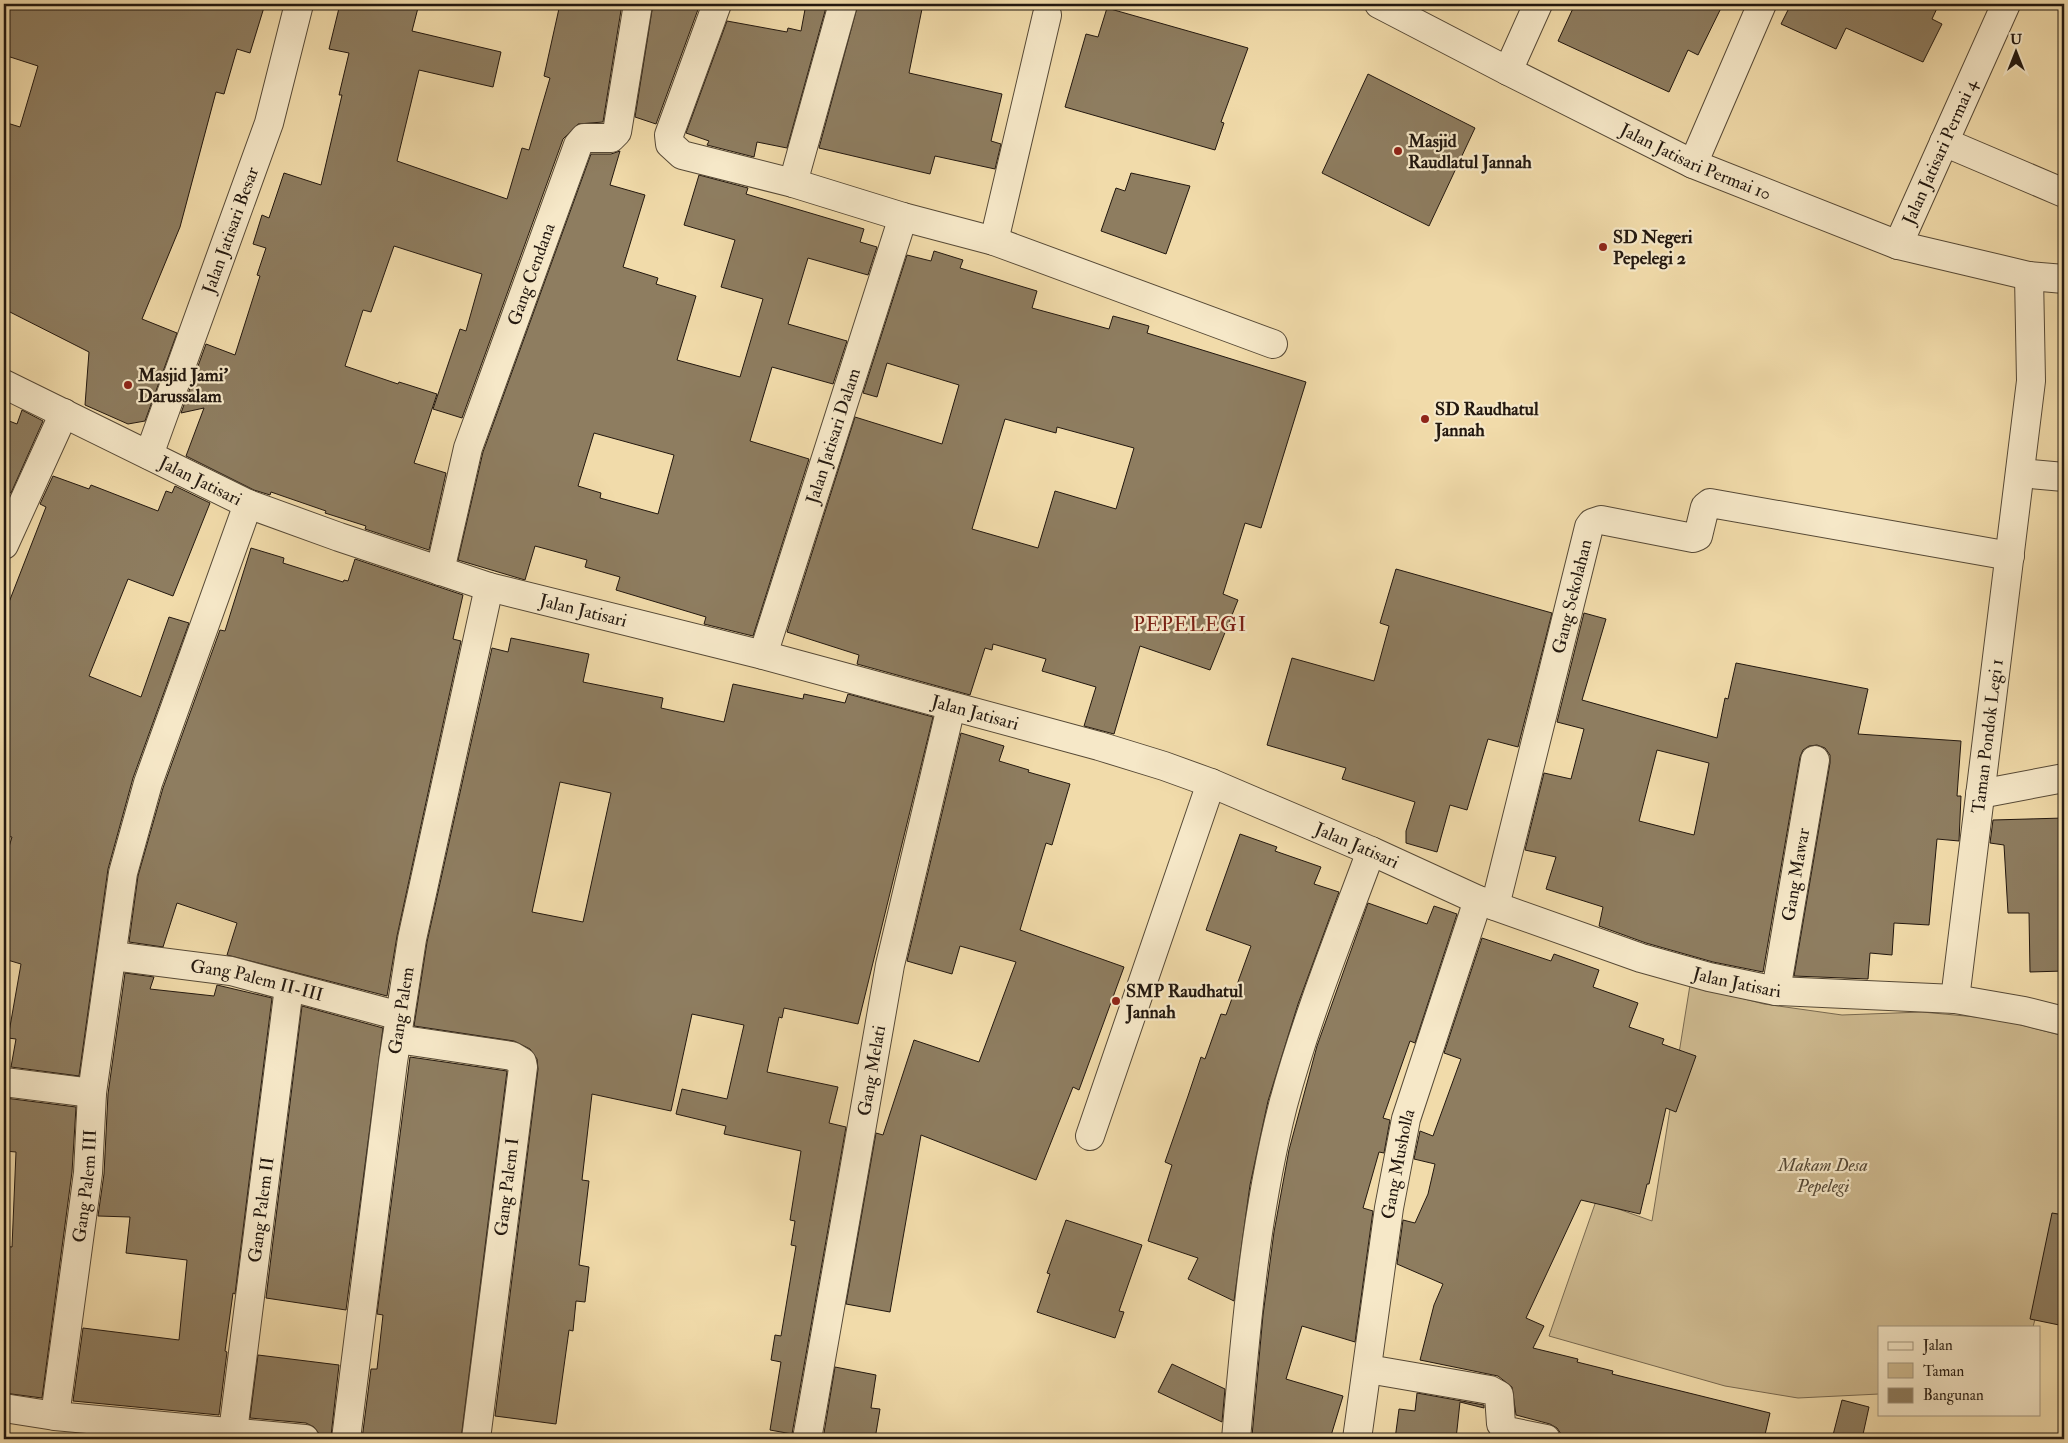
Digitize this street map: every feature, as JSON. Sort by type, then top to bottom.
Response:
[{"type":"street","name":"Jalan Jatisari Besar","points":[[149,455],[269,123],[299,4]]},
{"type":"street","name":"Gang Cendana","points":[[440,571],[468,448],[578,145],[584,138],[611,138],[617,132],[638,4]]},
{"type":"street","points":[[717,4],[669,135],[670,144],[682,154],[793,183],[903,217],[994,240],[1273,344]]},
{"type":"street","points":[[793,183],[844,4]]},
{"type":"street","name":"Jalan Jatisari Permai 10","points":[[1379,4],[1693,164],[1898,244],[2029,276],[2064,279]]},
{"type":"street","points":[[1508,71],[1538,4]]},
{"type":"street","points":[[1693,164],[1762,4]]},
{"type":"street","name":"Jalan Jatisari Permai 4","points":[[1898,244],[2006,4]]},
{"type":"street","points":[[994,240],[1047,15]]},
{"type":"street","points":[[1944,142],[2064,193]]},
{"type":"street","name":"Jalan Jatisari Dalam","points":[[763,655],[903,217]]},
{"type":"street","name":"Taman Pondok Legi 1","points":[[1955,999],[2032,381],[2029,276]]},
{"type":"street","name":"Jalan Jatisari","points":[[4,384],[248,504],[489,587],[763,655],[1099,746],[1211,783],[1487,903],[1641,958],[1776,991],[1955,999],[2024,1011],[2064,1021]]},
{"type":"street","points":[[4,545],[64,413]]},
{"type":"street","points":[[2020,473],[2064,477]]},
{"type":"street","name":"Gang Sekolahan","points":[[1487,903],[1589,526],[1592,522],[1601,520],[1693,538],[1698,536],[1705,507],[1710,503],[2010,556]]},
{"type":"street","name":"Gang Palem III","points":[[55,1416],[88,1172],[92,1093],[124,873],[148,783],[248,504]]},
{"type":"street","name":"Gang Palem","points":[[346,1439],[398,1027],[412,939],[489,587]]},
{"type":"street","name":"Gang Melati","points":[[807,1439],[890,965],[951,706]]},
{"type":"street","name":"Gang Mawar","points":[[1776,991],[1815,760]]},
{"type":"street","points":[[1980,794],[2064,778]]},
{"type":"street","points":[[1090,1136],[1211,783]]},
{"type":"street","points":[[1236,1439],[1252,1266],[1277,1130],[1303,1040],[1371,851]]},
{"type":"street","name":"Gang Musholla","points":[[1356,1439],[1368,1369],[1389,1208],[1406,1119],[1487,903]]},
{"type":"street","name":"Gang Palem II-III","points":[[113,956],[231,971],[289,987],[398,1027]]},
{"type":"street","name":"Gang Palem II","points":[[233,1432],[289,987]]},
{"type":"street","name":"Gang Palem I","points":[[398,1027],[512,1056],[522,1062],[523,1066],[476,1439]]},
{"type":"street","points":[[4,1082],[92,1093]]},
{"type":"street","points":[[1368,1369],[1490,1390],[1499,1395],[1502,1424],[1507,1431],[1546,1439]]},
{"type":"street","points":[[4,1408],[55,1416],[305,1439]]},
{"type":"green space","name":"Makam Desa Pepelegi","points":[[1690,985],[1764,1004],[1842,1015],[1922,1012],[1998,1019],[2064,1036],[2064,1178],[2053,1250],[2033,1326],[1878,1326],[1878,1394],[1798,1398],[1725,1386],[1549,1336],[1596,1201],[1652,1221]]},
{"type":"building","points":[[4,4],[265,4],[250,53],[237,49],[224,94],[216,92],[180,227],[142,319],[177,333],[145,421],[128,424],[85,405],[89,352],[4,309],[4,122],[20,127],[38,66],[4,55]]},
{"type":"building","points":[[340,4],[419,4],[412,31],[501,52],[493,87],[419,70],[397,161],[507,199],[522,148],[529,150],[550,78],[544,76],[560,4],[622,4],[603,122],[578,124],[563,139],[462,418],[433,409],[460,329],[466,331],[482,274],[394,246],[371,312],[363,310],[345,366],[398,384],[399,382],[437,394],[414,463],[446,473],[429,550],[365,529],[366,526],[325,513],[326,511],[271,492],[270,495],[254,490],[186,456],[204,408],[181,413],[206,344],[235,355],[260,276],[257,275],[266,248],[253,244],[262,215],[269,218],[284,173],[321,185],[342,95],[339,95],[349,53],[329,49]]},
{"type":"building","points":[[653,4],[700,4],[656,124],[635,117]]},
{"type":"building","points":[[806,4],[827,4],[787,148],[757,142],[754,157],[707,145],[709,141],[686,133],[727,21],[787,32],[788,28],[801,31]]},
{"type":"building","points":[[858,4],[923,4],[909,73],[1002,94],[991,141],[1001,144],[995,169],[935,156],[930,174],[819,148]]},
{"type":"building","points":[[1575,4],[1723,4],[1698,55],[1688,50],[1669,92],[1558,41]]},
{"type":"building","points":[[1791,4],[1939,4],[1932,19],[1942,24],[1923,62],[1846,28],[1836,49],[1781,24]]},
{"type":"building","points":[[1107,8],[1248,48],[1221,122],[1224,123],[1215,150],[1065,107],[1086,34],[1098,37]]},
{"type":"building","name":"Masjid Raudlatul Jannah","points":[[1368,74],[1475,128],[1429,226],[1322,173]]},
{"type":"building","points":[[620,151],[610,185],[645,195],[623,267],[658,278],[656,284],[696,296],[677,360],[740,377],[763,299],[721,287],[735,240],[684,225],[699,175],[748,188],[746,194],[864,229],[860,242],[877,247],[868,275],[808,258],[788,324],[847,341],[833,384],[772,367],[750,441],[809,459],[753,636],[704,624],[706,617],[616,590],[620,577],[585,567],[587,560],[535,546],[525,580],[458,560],[483,452],[591,154],[611,154]],"holes":[[[594,433],[674,455],[658,514],[600,498],[601,493],[578,486]]]},
{"type":"building","points":[[1131,173],[1190,186],[1166,254],[1101,231],[1116,188],[1125,191]]},
{"type":"building","points":[[934,251],[963,260],[960,268],[1037,291],[1032,308],[1109,329],[1113,316],[1149,326],[1147,333],[1306,382],[1261,528],[1245,523],[1223,594],[1238,600],[1210,670],[1140,646],[1114,734],[1084,726],[1096,687],[1042,671],[1046,659],[993,644],[992,650],[985,648],[970,695],[857,664],[859,655],[787,632],[855,417],[942,444],[959,385],[887,363],[877,397],[863,393],[907,255],[931,261]],"holes":[[[1005,419],[1056,433],[1057,427],[1134,448],[1116,509],[1055,491],[1038,548],[972,529]]]},
{"type":"building","points":[[22,410],[43,421],[11,493],[4,490],[4,419],[17,424]]},
{"type":"building","points":[[53,476],[89,489],[91,485],[158,511],[166,491],[172,493],[175,486],[210,503],[173,596],[128,579],[89,676],[141,697],[169,617],[189,623],[133,778],[108,869],[79,1076],[11,1067],[16,1039],[8,1038],[21,964],[4,959],[4,863],[12,837],[4,836],[4,615],[46,507],[40,504]]},
{"type":"building","points":[[251,548],[284,558],[283,563],[343,582],[344,580],[348,581],[355,559],[463,595],[453,639],[461,641],[397,936],[387,996],[227,955],[237,923],[177,903],[163,947],[129,942],[138,876],[163,788],[220,630],[225,631]]},
{"type":"building","points":[[1396,569],[1552,613],[1518,747],[1488,739],[1467,810],[1450,805],[1437,852],[1406,843],[1406,831],[1415,802],[1342,779],[1346,768],[1267,745],[1292,658],[1374,681],[1389,626],[1380,623]]},
{"type":"building","points":[[1584,613],[1606,619],[1582,700],[1717,738],[1725,698],[1728,699],[1736,663],[1868,689],[1858,734],[1961,741],[1957,796],[1961,796],[1959,841],[1937,839],[1929,925],[1894,923],[1892,955],[1870,953],[1868,979],[1794,976],[1830,763],[1830,755],[1825,748],[1817,745],[1809,746],[1803,750],[1800,757],[1763,972],[1713,962],[1646,943],[1599,926],[1603,907],[1546,889],[1556,857],[1525,850],[1544,773],[1571,779],[1584,729],[1557,722]],"holes":[[[1657,750],[1709,763],[1694,835],[1639,821]]]},
{"type":"building","points":[[511,638],[589,654],[583,682],[663,698],[661,708],[724,722],[733,684],[803,699],[804,694],[845,703],[848,694],[933,717],[858,1024],[784,1008],[782,1018],[779,1017],[767,1072],[838,1087],[829,1123],[846,1127],[792,1434],[770,1430],[781,1362],[771,1360],[775,1335],[781,1336],[796,1246],[791,1245],[795,1221],[790,1220],[801,1151],[724,1134],[726,1126],[676,1114],[682,1089],[727,1099],[744,1025],[692,1014],[671,1111],[592,1094],[582,1180],[589,1181],[579,1265],[589,1267],[585,1302],[576,1301],[573,1331],[569,1330],[556,1424],[495,1416],[538,1069],[537,1059],[530,1049],[514,1041],[414,1026],[427,942],[492,648],[508,652]],"holes":[[[560,782],[611,793],[583,922],[532,912]]]},
{"type":"building","points":[[961,733],[1004,746],[999,761],[1029,770],[1028,772],[1070,784],[1052,845],[1046,843],[1020,930],[1124,967],[1079,1090],[1073,1087],[1036,1180],[921,1135],[890,1312],[846,1304],[876,1133],[883,1135],[914,1040],[979,1062],[1016,962],[960,946],[952,974],[907,961]]},
{"type":"building","points":[[2064,818],[2064,971],[2030,972],[2029,913],[2008,913],[2004,845],[1990,843],[1993,820]]},
{"type":"building","points":[[1240,834],[1277,847],[1275,851],[1321,867],[1314,884],[1339,892],[1298,1004],[1268,1101],[1250,1185],[1234,1301],[1188,1279],[1198,1258],[1148,1241],[1172,1165],[1165,1162],[1201,1057],[1205,1059],[1221,1014],[1226,1015],[1251,946],[1206,930]]},
{"type":"building","points":[[1368,903],[1427,924],[1434,906],[1457,914],[1415,1043],[1410,1041],[1383,1118],[1390,1120],[1384,1153],[1379,1152],[1363,1208],[1373,1211],[1355,1342],[1302,1326],[1286,1379],[1343,1396],[1330,1439],[1259,1439],[1252,1436],[1263,1315],[1274,1232],[1289,1150],[1317,1046]]},
{"type":"building","points":[[1482,938],[1551,961],[1554,954],[1599,970],[1593,987],[1638,1003],[1629,1027],[1664,1039],[1662,1044],[1696,1056],[1676,1112],[1666,1108],[1649,1184],[1647,1184],[1640,1214],[1581,1200],[1526,1318],[1544,1326],[1533,1348],[1578,1359],[1577,1362],[1613,1371],[1612,1374],[1770,1413],[1764,1439],[1582,1439],[1561,1434],[1557,1428],[1550,1424],[1516,1415],[1512,1387],[1498,1376],[1420,1360],[1434,1305],[1443,1284],[1397,1264],[1403,1220],[1415,1223],[1428,1194],[1435,1164],[1414,1159],[1420,1131],[1433,1136],[1461,1059],[1444,1053]]},
{"type":"building","points":[[125,973],[154,977],[150,989],[214,996],[217,985],[272,998],[235,1294],[233,1293],[225,1351],[227,1352],[219,1415],[73,1401],[83,1328],[179,1340],[187,1260],[126,1253],[130,1217],[98,1216],[104,1174],[108,1094]]},
{"type":"building","points":[[302,1006],[383,1028],[346,1310],[266,1298]]},
{"type":"building","points":[[410,1057],[507,1071],[461,1439],[362,1439],[371,1369],[377,1369],[383,1315],[377,1314]]},
{"type":"building","points":[[5,1098],[76,1107],[72,1172],[42,1398],[4,1393],[4,1246],[12,1247],[16,1152],[4,1151]]},
{"type":"building","points":[[2052,1213],[2064,1215],[2064,1326],[2030,1319]]},
{"type":"building","points":[[1066,1220],[1142,1245],[1119,1311],[1124,1312],[1115,1338],[1037,1312],[1050,1274],[1047,1273]]},
{"type":"building","points":[[258,1355],[339,1365],[331,1436],[320,1435],[314,1427],[306,1423],[250,1418]]},
{"type":"building","points":[[1172,1364],[1225,1389],[1222,1422],[1158,1392]]},
{"type":"building","points":[[835,1367],[876,1375],[871,1408],[880,1409],[875,1439],[823,1439]]},
{"type":"building","points":[[1417,1393],[1484,1405],[1484,1408],[1460,1402],[1456,1439],[1395,1439],[1399,1409],[1415,1411]]},
{"type":"building","points":[[1842,1400],[1869,1407],[1862,1439],[1832,1439]]},
{"type":"place","name":"Masjid Raudlatul Jannah","points":[[1398,151]]},
{"type":"place","name":"SD Negeri Pepelegi 2","points":[[1603,247]]},
{"type":"place","name":"Masjid Jami' Darussalam","points":[[128,385]]},
{"type":"place","name":"SD Raudhatul Jannah","points":[[1425,419]]},
{"type":"place","name":"SMP Raudhatul Jannah","points":[[1116,1001]]},
{"type":"district","name":"PEPELEGI","points":[[1190,624]]}]
